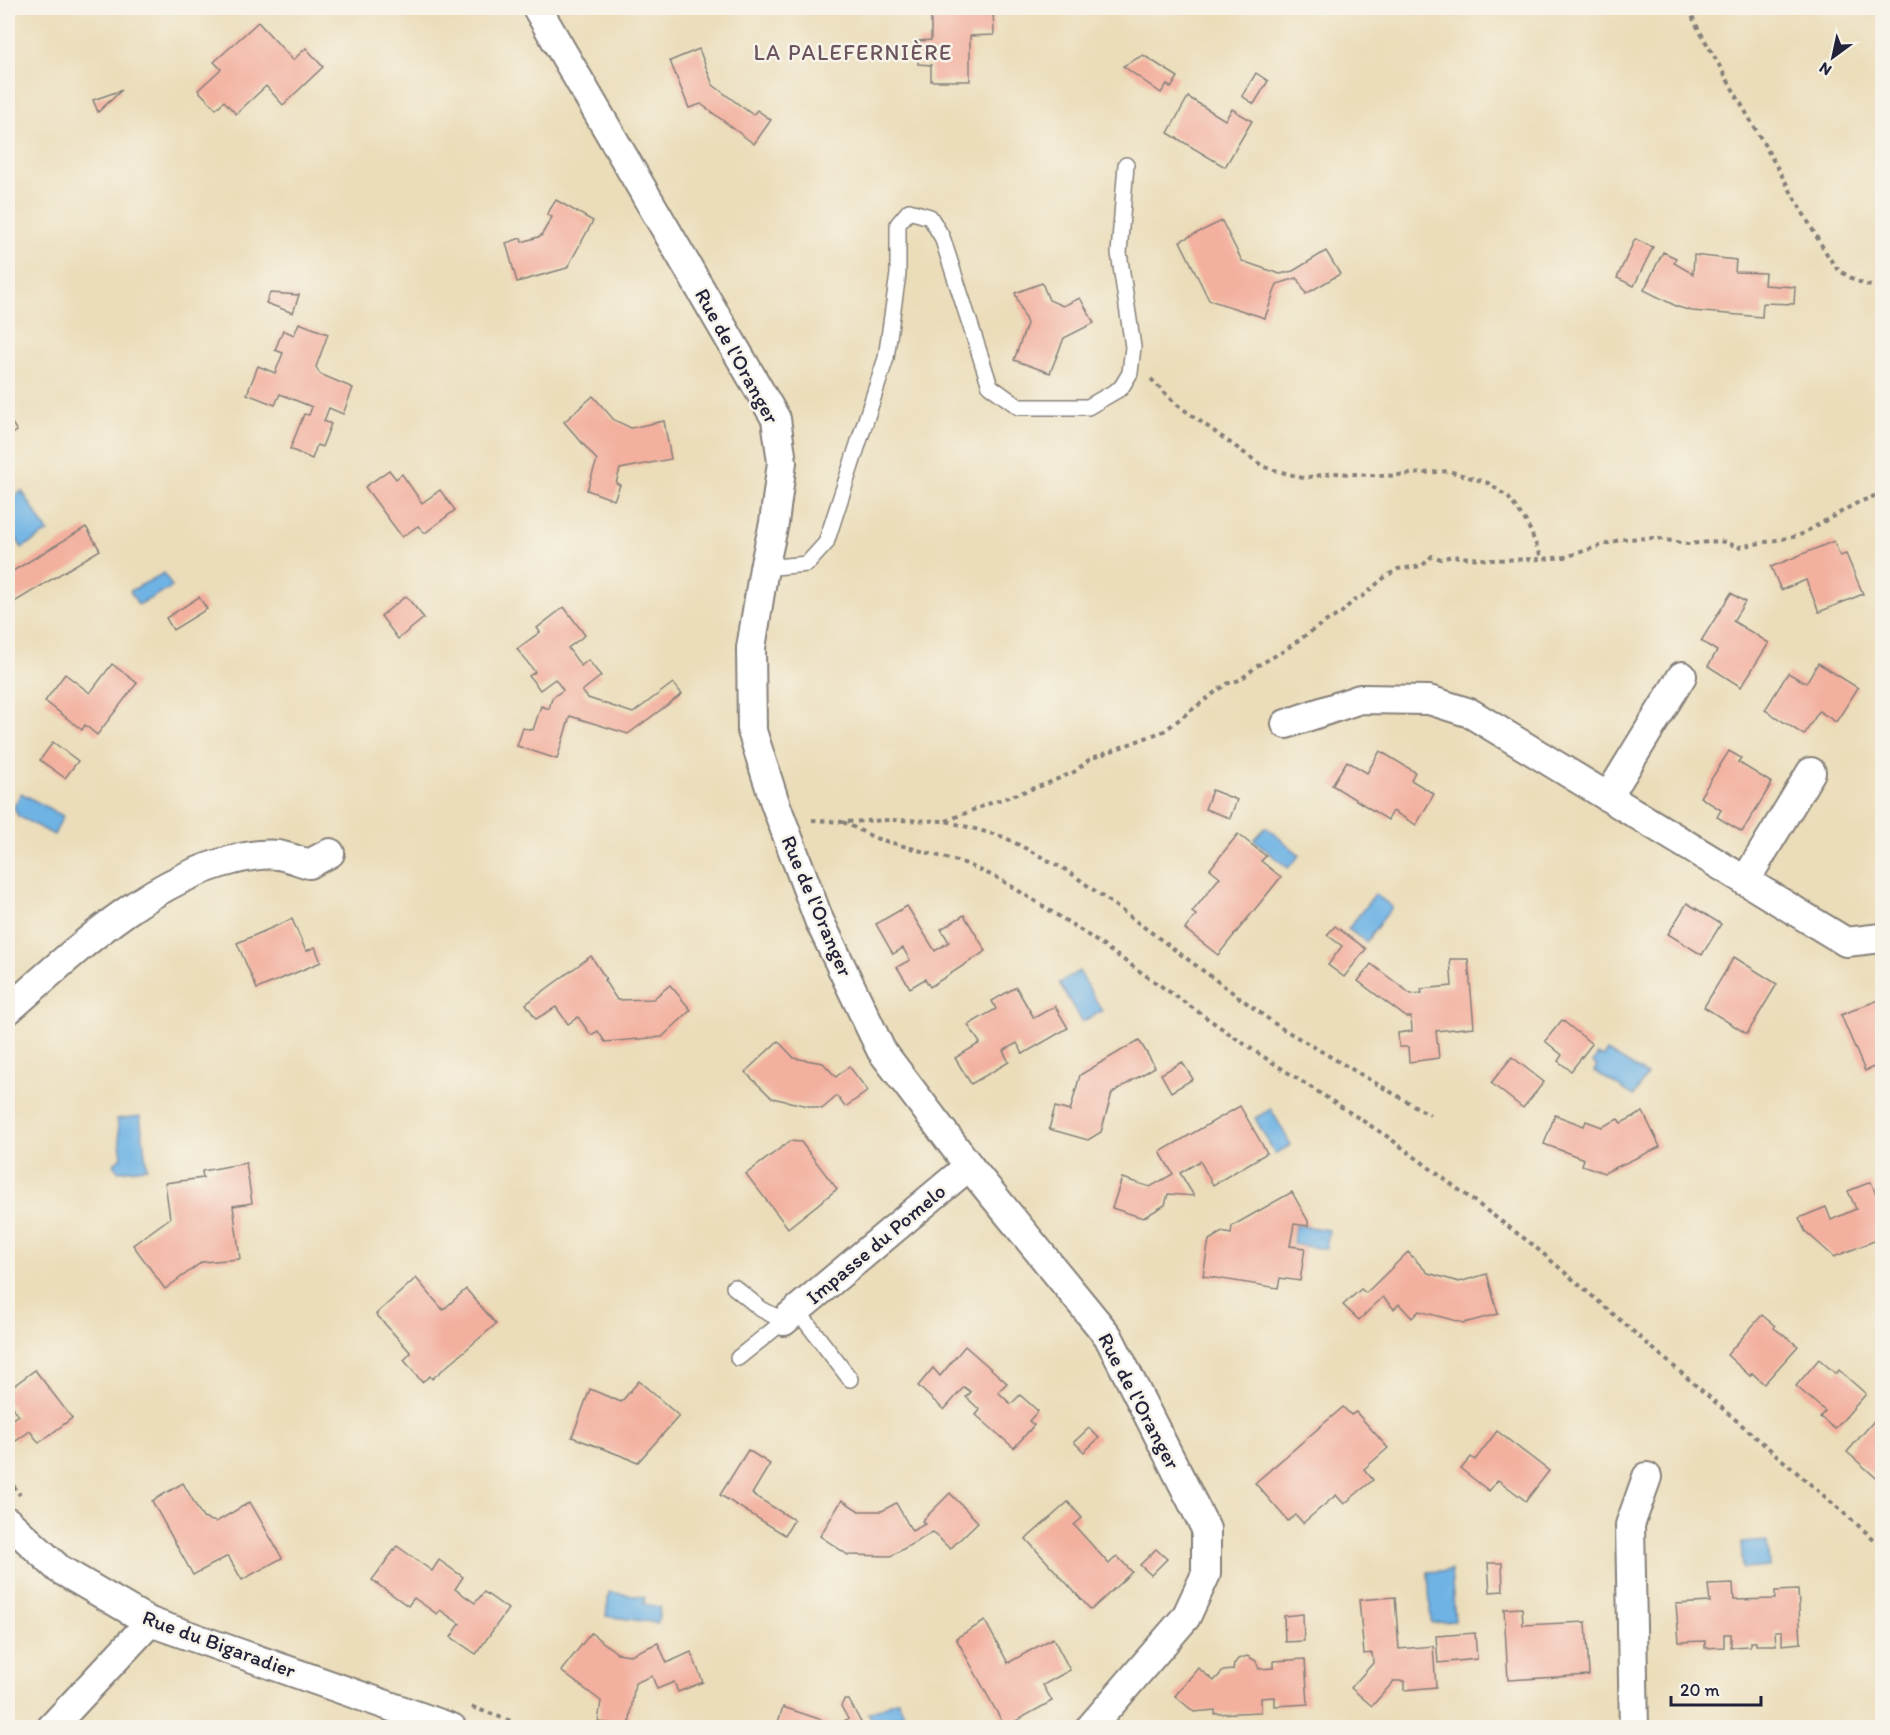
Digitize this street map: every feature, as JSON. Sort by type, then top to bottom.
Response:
[{"type":"street","name":"Rue de l'Oranger","points":[[537,8],[776,419],[782,462],[774,523],[751,648],[752,731],[819,920],[881,1050],[969,1166],[1108,1336],[1206,1529],[1206,1574],[1186,1617],[1090,1728]]},
{"type":"street","points":[[1608,797],[1682,676]]},
{"type":"street","points":[[1286,724],[1360,699],[1429,700],[1470,713],[1846,942],[1882,938]]},
{"type":"street","points":[[1745,881],[1812,772]]},
{"type":"street","points":[[8,1010],[99,931],[170,884],[215,864],[253,855],[278,855],[309,864],[330,853]]},
{"type":"street","name":"Impasse du Pomelo","points":[[790,1316],[969,1166]]},
{"type":"street","points":[[1634,1728],[1630,1525],[1647,1478]]},
{"type":"street","name":"Rue du Bigaradier","points":[[16,1512],[59,1569],[150,1622],[459,1716]]},
{"type":"street","points":[[51,1728],[150,1622]]},
{"type":"lane","points":[[764,568],[807,564],[826,543],[886,358],[898,274],[898,224],[909,211],[930,217],[942,237],[990,386],[1019,407],[1088,407],[1120,387],[1130,373],[1133,347],[1119,253],[1126,165]]},
{"type":"lane","points":[[734,1287],[761,1309],[790,1316],[850,1379]]},
{"type":"lane","points":[[738,1358],[790,1316]]},
{"type":"path","points":[[1689,8],[1694,21],[1836,269],[1857,281],[1882,287]]},
{"type":"path","points":[[1130,373],[1151,379],[1176,404],[1264,467],[1304,478],[1333,473],[1386,476],[1449,471],[1488,483],[1508,497],[1527,524],[1542,560]]},
{"type":"path","points":[[945,821],[1046,784],[1074,772],[1090,759],[1164,731],[1226,684],[1240,680],[1257,666],[1340,614],[1354,600],[1398,569],[1422,566],[1432,556],[1441,559],[1452,556],[1490,560],[1542,560],[1565,557],[1622,539],[1655,538],[1688,544],[1720,541],[1738,547],[1798,536],[1857,503],[1882,494]]},
{"type":"path","points":[[781,818],[843,822],[945,821],[1004,837],[1068,871],[1278,1026],[1430,1115]]},
{"type":"path","points":[[843,822],[875,838],[964,863],[1000,879],[1079,929],[1252,1050],[1388,1137],[1533,1245],[1882,1546]]},
{"type":"path","points":[[8,1478],[16,1512]]},
{"type":"path","points":[[459,1716],[531,1728]]},
{"type":"water","points":[[22,491],[48,532],[22,548],[8,524],[8,500]]},
{"type":"water","points":[[164,573],[172,587],[138,605],[130,591]]},
{"type":"water","points":[[21,793],[63,816],[54,835],[18,816],[14,807]]},
{"type":"water","points":[[1266,827],[1300,855],[1288,868],[1254,840]]},
{"type":"water","points":[[1375,894],[1392,907],[1366,942],[1348,929]]},
{"type":"water","points":[[1079,971],[1102,1011],[1082,1022],[1059,983]]},
{"type":"water","points":[[1607,1051],[1647,1075],[1634,1096],[1594,1071],[1597,1066],[1593,1063],[1598,1055],[1603,1057]]},
{"type":"water","points":[[1271,1109],[1291,1145],[1275,1154],[1255,1118]]},
{"type":"water","points":[[140,1116],[147,1168],[118,1171],[114,1166],[115,1162],[122,1157],[117,1119]]},
{"type":"water","points":[[1295,1225],[1329,1230],[1326,1249],[1293,1244]]},
{"type":"water","points":[[1767,1541],[1769,1567],[1743,1569],[1741,1543]]},
{"type":"water","points":[[1451,1570],[1455,1621],[1431,1623],[1428,1572]]},
{"type":"water","points":[[609,1592],[645,1597],[644,1604],[660,1607],[658,1623],[606,1616]]},
{"type":"water","points":[[898,1700],[904,1714],[876,1727],[868,1713]]},
{"type":"building","points":[[931,8],[993,8],[994,35],[970,36],[970,81],[931,81],[931,65],[918,64],[918,41],[931,40]]},
{"type":"building","points":[[258,22],[293,60],[306,48],[323,67],[283,105],[266,86],[236,114],[224,101],[216,109],[198,90],[221,69],[214,62]]},
{"type":"building","points":[[699,49],[713,85],[753,115],[757,110],[771,120],[754,144],[701,104],[689,108],[670,61]]},
{"type":"building","points":[[1143,55],[1178,77],[1171,88],[1167,84],[1161,93],[1123,66]]},
{"type":"building","points":[[1256,73],[1268,81],[1254,104],[1242,96]]},
{"type":"building","points":[[122,90],[98,112],[93,100]]},
{"type":"building","points":[[1188,97],[1225,120],[1232,109],[1252,121],[1225,167],[1168,133]]},
{"type":"building","points":[[556,200],[593,221],[567,268],[517,282],[506,243],[521,238],[522,242],[541,236],[552,217],[547,214]]},
{"type":"building","points":[[1222,221],[1242,261],[1280,274],[1293,271],[1326,251],[1340,274],[1306,294],[1297,278],[1277,284],[1265,318],[1209,300],[1180,241]]},
{"type":"building","points":[[1635,239],[1653,247],[1634,286],[1617,278]]},
{"type":"building","points":[[1663,252],[1676,258],[1674,263],[1693,274],[1694,255],[1736,260],[1735,272],[1765,273],[1764,285],[1795,287],[1794,304],[1763,303],[1762,317],[1692,311],[1678,307],[1644,290]]},
{"type":"building","points":[[1042,283],[1049,300],[1063,306],[1080,298],[1094,323],[1064,338],[1050,373],[1014,360],[1027,324],[1015,293]]},
{"type":"building","points":[[270,293],[299,295],[293,313],[266,303]]},
{"type":"building","points":[[299,323],[328,334],[316,367],[320,374],[353,388],[343,414],[329,408],[324,421],[331,424],[322,447],[317,445],[312,459],[290,449],[304,414],[309,415],[312,407],[280,394],[275,405],[247,394],[258,366],[275,373],[283,353],[275,350],[283,330],[294,335]]},
{"type":"building","points":[[593,396],[614,420],[631,428],[664,421],[671,459],[620,469],[616,483],[620,485],[614,500],[587,490],[597,460],[564,422]]},
{"type":"building","points":[[8,417],[17,431],[8,437]]},
{"type":"building","points":[[389,470],[396,479],[402,474],[422,503],[440,490],[455,510],[425,533],[418,526],[402,537],[365,487]]},
{"type":"building","points":[[86,527],[100,550],[8,606],[8,574]]},
{"type":"building","points":[[1834,541],[1840,556],[1846,554],[1863,594],[1819,612],[1806,580],[1781,590],[1771,567]]},
{"type":"building","points":[[1731,593],[1745,602],[1733,621],[1769,643],[1741,687],[1708,666],[1717,651],[1701,641]]},
{"type":"building","points":[[406,596],[424,618],[398,639],[381,616]]},
{"type":"building","points":[[199,597],[207,609],[173,630],[166,618]]},
{"type":"building","points":[[564,607],[585,635],[568,648],[581,666],[588,660],[601,676],[582,691],[588,698],[633,713],[673,683],[682,694],[628,734],[570,716],[557,759],[517,746],[523,728],[533,730],[541,706],[549,709],[552,698],[563,690],[555,679],[540,690],[529,676],[535,672],[517,649],[540,632],[537,628]]},
{"type":"building","points":[[1818,663],[1858,688],[1836,722],[1819,711],[1804,735],[1765,710],[1788,673],[1806,683]]},
{"type":"building","points":[[112,664],[137,683],[97,735],[85,725],[82,730],[45,701],[65,674],[90,693]]},
{"type":"building","points":[[53,742],[78,761],[65,778],[40,760]]},
{"type":"building","points":[[1380,751],[1415,772],[1411,780],[1434,794],[1416,825],[1393,811],[1388,820],[1332,785],[1347,761],[1367,773]]},
{"type":"building","points":[[1729,751],[1741,758],[1738,762],[1772,783],[1742,832],[1717,817],[1721,810],[1700,797]]},
{"type":"building","points":[[1212,790],[1237,800],[1230,818],[1205,809]]},
{"type":"building","points":[[1238,834],[1266,856],[1261,861],[1281,877],[1218,955],[1185,929],[1196,915],[1192,912],[1220,877],[1210,869]]},
{"type":"building","points":[[1687,903],[1721,924],[1702,955],[1668,934]]},
{"type":"building","points":[[907,906],[935,951],[949,942],[941,929],[964,915],[986,951],[930,987],[925,979],[910,988],[897,967],[910,960],[903,948],[893,954],[876,924]]},
{"type":"building","points":[[292,919],[306,951],[315,947],[321,962],[257,989],[237,943]]},
{"type":"building","points":[[1335,926],[1366,949],[1344,977],[1328,965],[1342,946],[1327,935]]},
{"type":"building","points":[[591,956],[617,1000],[653,999],[670,985],[691,1010],[662,1037],[605,1042],[598,1031],[591,1035],[578,1017],[568,1024],[556,1007],[536,1019],[526,1004]]},
{"type":"building","points":[[1734,957],[1777,984],[1747,1034],[1704,1007]]},
{"type":"building","points":[[1450,959],[1468,959],[1474,1027],[1436,1031],[1439,1058],[1409,1062],[1408,1047],[1399,1047],[1398,1033],[1412,1031],[1411,1017],[1406,1017],[1358,981],[1371,964],[1411,994],[1422,993],[1421,989],[1452,986]]},
{"type":"building","points":[[1016,987],[1034,1018],[1055,1006],[1068,1028],[1023,1054],[1017,1043],[1003,1051],[1009,1062],[971,1084],[955,1058],[980,1043],[968,1025],[996,1009],[992,1001]]},
{"type":"building","points":[[1881,999],[1882,1063],[1865,1071],[1841,1015]]},
{"type":"building","points":[[1562,1020],[1592,1044],[1571,1071],[1558,1061],[1562,1055],[1545,1041]]},
{"type":"building","points":[[1139,1040],[1155,1067],[1112,1093],[1101,1132],[1088,1140],[1049,1129],[1055,1107],[1070,1111],[1080,1075]]},
{"type":"building","points":[[778,1041],[794,1058],[823,1063],[836,1077],[849,1066],[868,1091],[845,1107],[837,1096],[822,1109],[772,1098],[745,1072]]},
{"type":"building","points":[[1512,1057],[1544,1082],[1523,1108],[1491,1083]]},
{"type":"building","points":[[1182,1062],[1193,1079],[1171,1092],[1161,1074]]},
{"type":"building","points":[[1240,1106],[1267,1153],[1213,1185],[1200,1161],[1180,1173],[1194,1196],[1168,1194],[1165,1205],[1143,1218],[1112,1208],[1122,1178],[1150,1187],[1173,1174],[1160,1152]]},
{"type":"building","points":[[1643,1112],[1660,1147],[1604,1173],[1582,1165],[1584,1159],[1544,1144],[1555,1115],[1584,1126],[1586,1121],[1602,1127],[1618,1119],[1621,1123]]},
{"type":"building","points":[[790,1141],[801,1142],[837,1189],[788,1228],[746,1174]]},
{"type":"building","points":[[246,1163],[252,1203],[233,1206],[240,1259],[202,1262],[165,1289],[133,1245],[170,1218],[165,1183],[203,1178],[202,1171]]},
{"type":"building","points":[[1871,1182],[1876,1194],[1882,1191],[1882,1238],[1834,1257],[1805,1231],[1799,1218],[1826,1207],[1831,1220],[1856,1209],[1848,1191]]},
{"type":"building","points":[[1292,1192],[1308,1221],[1308,1226],[1294,1224],[1290,1246],[1305,1248],[1300,1281],[1280,1278],[1278,1288],[1203,1276],[1209,1240],[1222,1232],[1231,1234],[1232,1226]]},
{"type":"building","points":[[1408,1252],[1428,1273],[1459,1282],[1487,1274],[1498,1314],[1464,1323],[1419,1311],[1412,1318],[1399,1304],[1394,1309],[1383,1297],[1359,1320],[1343,1305],[1361,1289],[1366,1293]]},
{"type":"building","points":[[416,1278],[443,1310],[466,1289],[496,1324],[432,1379],[430,1376],[422,1382],[404,1360],[411,1353],[376,1314]]},
{"type":"building","points":[[1762,1315],[1775,1326],[1774,1328],[1798,1346],[1764,1384],[1752,1373],[1750,1376],[1727,1355]]},
{"type":"building","points":[[965,1346],[1007,1383],[998,1392],[1011,1404],[1020,1395],[1038,1411],[1029,1421],[1034,1425],[1014,1448],[976,1415],[980,1410],[966,1397],[971,1392],[964,1387],[944,1410],[918,1386],[933,1368],[940,1376]]},
{"type":"building","points":[[1819,1359],[1836,1374],[1839,1370],[1866,1394],[1835,1429],[1820,1417],[1825,1411],[1796,1386]]},
{"type":"building","points":[[35,1370],[72,1418],[39,1443],[30,1431],[16,1441],[8,1430],[8,1422],[18,1415],[8,1401],[8,1390]]},
{"type":"building","points":[[639,1381],[679,1416],[638,1462],[572,1437],[590,1389],[621,1402]]},
{"type":"building","points":[[1343,1407],[1351,1415],[1356,1412],[1388,1448],[1364,1469],[1373,1480],[1344,1504],[1336,1495],[1303,1523],[1296,1515],[1288,1521],[1255,1483]]},
{"type":"building","points":[[1879,1415],[1882,1418],[1882,1483],[1847,1452]]},
{"type":"building","points":[[1089,1428],[1099,1438],[1084,1452],[1074,1442]]},
{"type":"building","points":[[1497,1431],[1549,1471],[1526,1501],[1498,1480],[1489,1491],[1461,1469],[1471,1457],[1475,1460]]},
{"type":"building","points":[[748,1450],[770,1464],[752,1494],[794,1520],[785,1535],[720,1495]]},
{"type":"building","points":[[183,1483],[203,1518],[216,1522],[250,1502],[282,1558],[242,1580],[228,1556],[193,1575],[152,1501]]},
{"type":"building","points":[[950,1493],[978,1522],[950,1549],[933,1532],[891,1556],[848,1555],[820,1536],[842,1500],[859,1511],[882,1511],[896,1503],[912,1531],[925,1524],[922,1521]]},
{"type":"building","points":[[1068,1502],[1082,1518],[1074,1525],[1109,1564],[1117,1556],[1132,1572],[1091,1610],[1026,1539]]},
{"type":"building","points":[[397,1546],[432,1571],[439,1560],[463,1577],[455,1589],[475,1603],[484,1592],[508,1609],[476,1654],[451,1637],[460,1624],[440,1610],[437,1614],[414,1598],[408,1606],[372,1580]]},
{"type":"building","points":[[1156,1549],[1167,1559],[1151,1575],[1140,1565]]},
{"type":"building","points":[[1488,1563],[1502,1563],[1503,1591],[1490,1592]]},
{"type":"building","points":[[1733,1584],[1734,1600],[1775,1599],[1775,1591],[1798,1590],[1801,1643],[1782,1645],[1782,1631],[1775,1631],[1776,1645],[1756,1645],[1756,1642],[1750,1642],[1750,1646],[1731,1647],[1731,1634],[1724,1634],[1724,1647],[1705,1648],[1705,1641],[1679,1642],[1676,1604],[1710,1602],[1708,1585]]},
{"type":"building","points":[[1395,1597],[1399,1649],[1433,1646],[1436,1687],[1404,1690],[1404,1681],[1394,1681],[1372,1706],[1351,1688],[1373,1663],[1372,1653],[1364,1654],[1359,1600]]},
{"type":"building","points":[[1522,1608],[1523,1625],[1586,1622],[1589,1675],[1508,1680],[1504,1609]]},
{"type":"building","points":[[1303,1614],[1304,1641],[1285,1642],[1284,1616]]},
{"type":"building","points":[[985,1621],[1008,1663],[1053,1638],[1070,1670],[1043,1685],[1052,1701],[1005,1727],[956,1638]]},
{"type":"building","points":[[591,1633],[617,1653],[630,1655],[658,1643],[667,1663],[691,1652],[703,1682],[678,1692],[674,1682],[657,1689],[652,1676],[635,1683],[629,1726],[598,1722],[601,1701],[561,1671]]},
{"type":"building","points":[[1475,1633],[1477,1659],[1438,1663],[1436,1636]]},
{"type":"building","points":[[1247,1656],[1256,1661],[1259,1669],[1274,1668],[1274,1661],[1305,1659],[1308,1704],[1275,1706],[1275,1697],[1261,1698],[1261,1712],[1215,1714],[1215,1710],[1194,1712],[1175,1696],[1198,1668],[1214,1681],[1223,1671],[1233,1670],[1238,1659]]},
{"type":"building","points":[[844,1700],[849,1700],[864,1728],[776,1728],[783,1707],[837,1725],[848,1719],[841,1706]]},
{"type":"building","points":[[1487,1723],[1488,1728],[1472,1728],[1471,1724]]},
{"type":"district","name":"LA PALEFERNIÈRE","points":[[853,52]]}]
